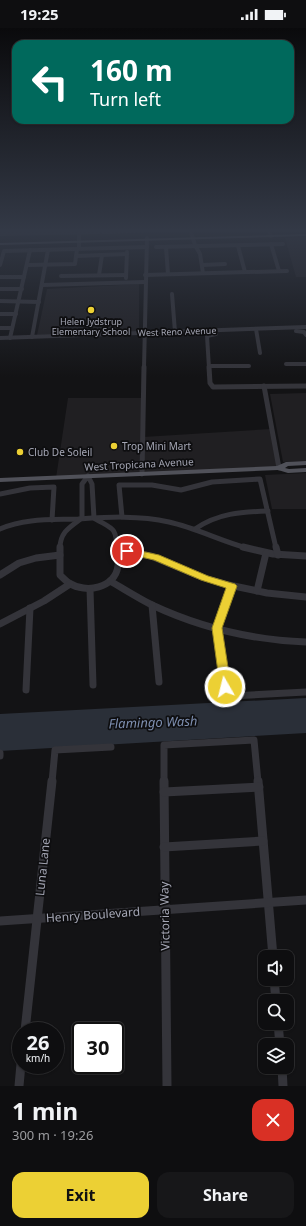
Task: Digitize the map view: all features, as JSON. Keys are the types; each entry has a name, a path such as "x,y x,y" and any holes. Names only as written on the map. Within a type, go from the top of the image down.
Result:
{"main road":[{"name":"West Tropicana Avenue","path":"279,468 286,464 306,463"},
{"name":"West Tropicana Avenue","path":"0,480 279,468 288,471 306,470"}],"street":[{"path":"10,338 24,278"},
{"path":"32,337 43,278"},
{"path":"142,474 145,278"},
{"path":"42,285 145,282"},
{"path":"0,289 22,289"},
{"path":"172,294 175,332"},
{"path":"0,301 39,302"},
{"path":"0,314 16,314"},
{"path":"0,328 12,328"},
{"name":"West Reno Avenue","path":"0,338 175,332 256,331 306,328"},
{"path":"306,334 300,331 256,331 212,334 207,336 210,383 213,387 247,388 264,386 306,386"},
{"path":"256,331 260,353"},
{"path":"286,364 306,364"},
{"path":"209,366 249,366"},
{"path":"264,386 279,468"},
{"path":"88,476 92,484 88,518 82,484 88,476"},
{"path":"122,517 120,485 152,485 181,490 225,480 260,479 278,555"},
{"path":"0,494 30,488 54,487 52,520"},
{"path":"196,529 207,520 221,514 233,512 268,511"},
{"path":"0,529 23,521 122,517 147,518 196,529 243,548 278,555 306,556"},
{"path":"88,518 112,529 116,534 118,550 118,566 115,575 110,581 100,587 90,589 70,584 60,575 60,541 65,530 88,518"},
{"path":"118,550 136,552 156,558 204,578 232,586 288,597 306,597"},
{"path":"257,591 266,553"},
{"path":"0,575 19,563 36,558 60,555"},
{"path":"110,581 152,605 217,628 240,634 306,642"},
{"path":"0,624 70,584"},
{"path":"232,586 217,628 225,687 230,696 306,692"},
{"path":"90,589 93,685"},
{"path":"152,605 159,682"},
{"path":"26,690 30,608"},
{"name":"Victoria Way","path":"167,1086 164,745 254,740 258,787"},
{"name":"Luna Lane","path":"26,1022 55,750 111,747"},
{"path":"164,792 258,787 272,950"},
{"path":"164,847 263,841"},
{"name":"Henry Boulevard","path":"0,921 165,911 306,900"},
{"path":"19,1086 20,1074"},
{"path":"282,1074 283,1086"}],"shaded area":[{"name":"Helen Jydstrup Elementary School","path":"139,284 139,331 37,335 47,289"},
{"path":"306,393 306,461 283,462 270,394"},
{"path":"68,398 143,398 143,437 271,429 278,468 56,478"},
{"path":"306,473 306,509 272,509 265,475"}],"water":[{"name":"Flamingo Wash","path":"306,698 306,733 0,751 0,714"}],"place":[{"name":"Helen Jydstrup Elementary School","path":"91,310"},
{"name":"Trop Mini Mart","path":"114,446"},
{"name":"Club De Soleil","path":"20,452"}],"route":[{"path":"127,551 156,558 204,578 232,586 217,628 225,687"}]}
